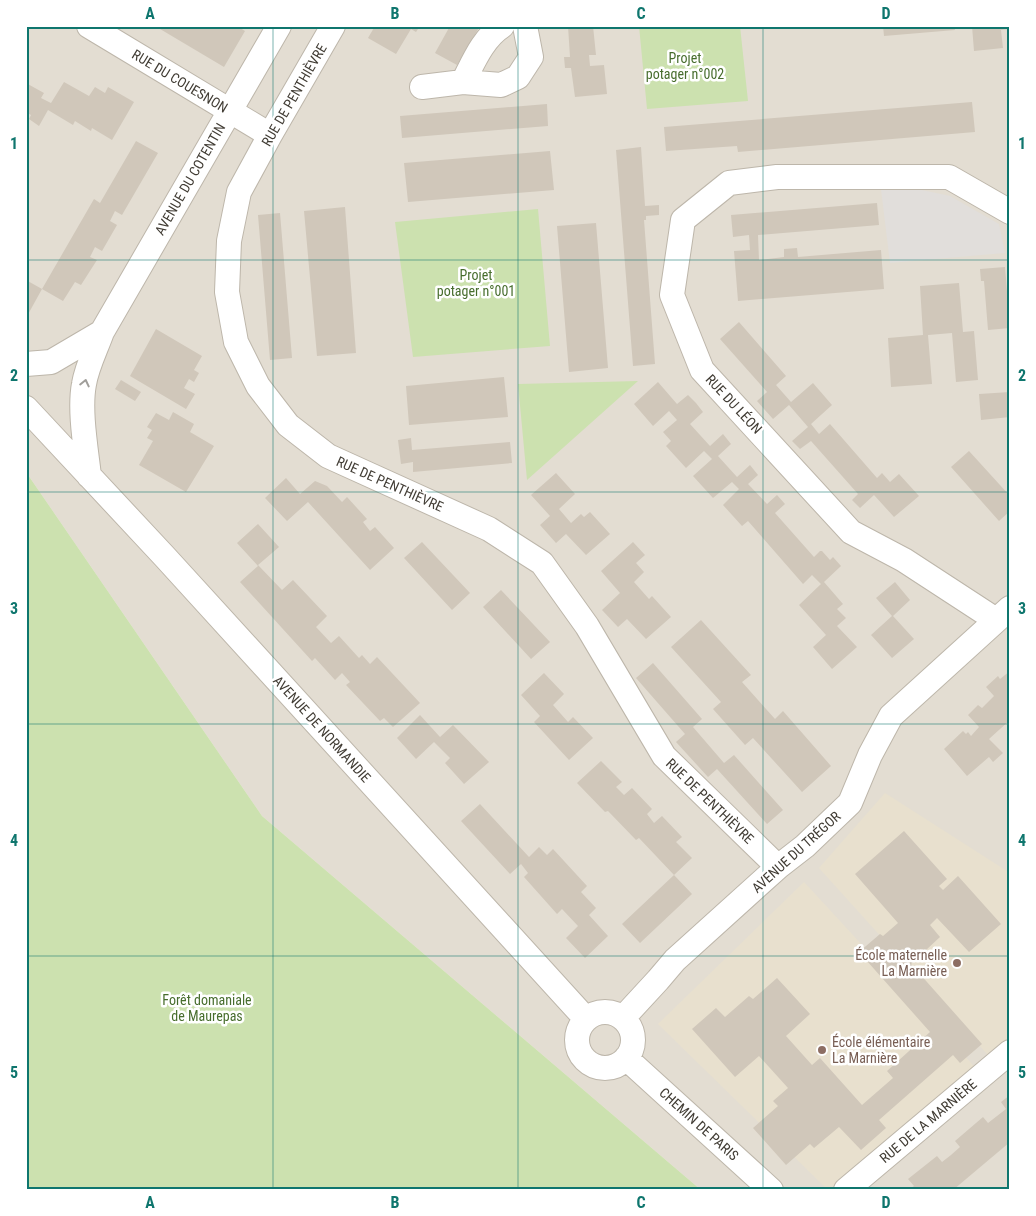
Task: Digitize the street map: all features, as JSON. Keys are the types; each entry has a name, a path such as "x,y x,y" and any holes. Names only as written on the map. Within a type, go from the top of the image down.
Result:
{"street":[{"name":"RUE DU COUESNON","path":"89,26 118,34 230,111 270,135"},
{"name":"AVENUE DU COTENTIN","path":"89,476 84,431 83,392 102,332 278,26"},
{"name":"RUE DE PENTHIÈVRE","path":"333,26 239,192 230,241 227,292 236,342 258,386 288,425 328,456 489,529 542,563 587,626 664,756 778,867"},
{"path":"463,82 474,60 493,32 502,26"},
{"path":"422,87 463,82 501,85 518,77 530,57 525,26"},
{"name":"RUE DU LÉON","path":"1003,614 852,532 702,370 672,295 683,220 729,183 777,177 949,176 1010,212"},
{"name":"AVENUE DU COTENTIN","path":"26,364 52,362 102,332"},
{"name":"AVENUE DE NORMANDIE","path":"26,408 165,557 586,1019"},
{"path":"56,440 77,438 84,431"},
{"name":"AVENUE DU TRÉGOR","path":"623,1018 674,960 778,867 805,846 850,803 870,754 891,716 1003,614"},
{"path":"600,1012 616,1014 623,1018 629,1025 633,1042 631,1051 620,1064 605,1068 597,1067 583,1057 577,1042 578,1033 586,1019 600,1012"},
{"name":"RUE DE LA MARNIÈRE","path":"846,1190 1010,1052"},
{"name":"CHEMIN DE PARIS","path":"626,1058 771,1190"}],"shaded area":[{"path":"26,26 1010,26 1010,1190 701,1190 262,816 26,472"},
{"path":"880,181 950,196 999,224 1005,253 890,263"},
{"name":"École maternelle La Marnière","path":"885,793 1010,873 1010,1052 997,1065 819,868"},
{"name":"École élémentaire La Marnière","path":"804,882 983,1076 848,1190 828,1190 658,1024"}],"green space":[{"name":"Projet potager n°002","path":"639,26 740,26 748,101 647,109"},
{"name":"Projet potager n°001","path":"538,209 550,346 413,357 395,222"},
{"path":"638,381 527,480 518,384"},
{"name":"Forêt domaniale de Maurepas","path":"26,472 262,816 701,1190 26,1190"}],"building":[{"path":"155,26 237,26 245,31 224,67"},
{"path":"375,26 420,26 416,32 411,29 396,54 368,38"},
{"path":"450,26 480,26 457,65 435,53"},
{"path":"568,26 593,26 596,55 589,55 590,66 604,65 607,94 575,97 571,68 565,68 564,57 570,57"},
{"path":"883,26 954,26 955,30 884,36"},
{"path":"972,26 1010,26 1010,29 1001,30 1003,48 974,51"},
{"path":"64,82 89,96 95,87 105,93 108,87 134,102 112,140 92,128 91,131 75,121 73,125 48,110 39,126 29,119 31,115 26,112 26,83 44,93 41,98 51,103"},
{"path":"972,102 975,132 738,152 737,146 666,151 664,127"},
{"path":"547,104 548,126 402,138 400,116"},
{"path":"136,141 158,153 122,215 115,211 110,221 117,225 102,251 95,247 90,257 97,260 81,285 75,282 63,301 42,289 94,199 100,203"},
{"path":"641,147 645,206 659,205 659,215 646,216 646,220 644,220 655,364 633,366 616,150"},
{"path":"550,151 554,190 408,202 404,163"},
{"path":"877,203 879,225 758,235 759,260 784,257 784,249 797,248 798,257 881,250 884,289 738,301 734,251 750,250 749,235 733,237 731,215"},
{"path":"345,207 356,353 317,356 304,211"},
{"path":"280,213 292,358 270,360 258,215"},
{"path":"596,223 608,368 569,372 557,226"},
{"path":"1005,267 1010,328 988,330 984,281 981,281 980,269"},
{"path":"26,280 42,289 26,318"},
{"path":"959,283 963,332 974,331 978,380 956,382 952,333 928,335 932,384 891,387 888,338 923,335 920,286"},
{"path":"739,322 786,376 776,385 791,402 813,383 832,405 811,424 819,434 830,424 877,478 882,473 890,482 899,474 919,496 894,517 874,495 860,508 852,500 858,494 811,441 800,449 792,441 808,427 789,405 773,419 757,401 767,392 720,339"},
{"path":"156,329 202,356 194,370 199,373 194,382 189,379 184,388 195,394 186,409 130,376"},
{"path":"504,377 508,417 409,425 406,386"},
{"path":"121,380 141,392 135,401 115,389"},
{"path":"658,382 677,404 688,395 696,403 703,412 690,424 710,446 723,434 731,444 718,456 737,477 750,465 758,475 748,484 767,504 777,495 785,504 775,513 814,557 822,551 830,560 833,557 841,566 824,582 843,604 837,609 846,618 837,626 857,647 832,669 813,647 826,635 799,605 821,584 812,575 803,584 748,521 742,526 723,505 739,489 732,482 713,498 693,476 712,459 704,451 686,468 666,446 671,441 663,432 677,420 669,411 653,426 634,404"},
{"path":"1010,392 1010,417 981,420 979,394"},
{"path":"173,412 194,424 190,432 214,446 186,492 139,465 153,441 147,438 152,430 147,427 156,413 169,420"},
{"path":"411,438 412,450 510,442 512,463 413,472 413,462 401,464 398,440"},
{"path":"969,451 1010,496 1010,511 999,521 951,467"},
{"path":"556,473 575,494 559,509 571,523 581,514 584,517 590,512 610,534 586,555 566,534 556,543 540,525 550,516 531,495"},
{"path":"286,478 300,494 315,481 327,486 342,502 347,497 367,519 363,522 370,531 375,527 394,548 370,570 308,502 287,521 265,498"},
{"path":"258,524 279,547 258,565 282,590 293,580 327,616 316,627 331,643 339,636 359,658 362,655 370,664 377,657 420,703 393,727 384,718 380,721 346,685 350,682 342,673 335,680 315,658 312,661 240,582 258,566 237,543"},
{"path":"422,542 470,593 452,610 404,558"},
{"path":"633,542 645,555 636,563 644,572 634,582 649,599 652,596 671,617 646,639 627,619 618,627 602,610 620,593 601,571"},
{"path":"895,582 910,600 893,616 914,639 892,658 871,635 892,616 876,598"},
{"path":"501,590 550,642 531,659 483,607"},
{"path":"701,620 751,675 742,682 775,719 783,711 831,766 802,792 753,738 745,745 713,709 721,702 671,647"},
{"path":"653,663 702,719 693,727 724,763 734,755 783,810 767,824 717,769 708,777 676,742 685,734 636,678"},
{"path":"1010,671 1010,708 1008,710 1010,712 1010,720 989,739 1003,753 993,762 989,757 967,776 944,749 963,731 966,734 968,732 971,736 979,727 968,715 978,705 982,708 994,696 986,687 998,676 1000,679"},
{"path":"544,673 564,694 553,705 568,722 573,717 593,738 569,760 534,722 540,716 521,695"},
{"path":"420,715 440,737 453,725 489,762 464,784 445,763 450,758 434,742 416,759 397,738"},
{"path":"601,761 622,782 616,787 624,795 632,788 652,809 647,814 654,823 662,816 682,837 676,842 692,858 674,875 639,838 636,840 577,783"},
{"path":"480,804 529,857 539,847 547,855 553,849 587,886 581,892 596,908 589,915 608,936 585,958 566,938 578,926 562,909 557,914 524,877 528,873 521,864 510,874 461,821"},
{"path":"904,831 947,879 939,886 943,890 958,876 1001,924 969,952 937,918 930,925 940,937 911,964 982,1044 960,1063 953,1055 879,1120 886,1128 861,1150 839,1127 814,1148 810,1144 786,1165 753,1128 778,1106 773,1101 788,1088 759,1056 735,1077 692,1029 716,1008 725,1017 749,996 753,999 777,978 810,1014 786,1036 812,1065 820,1058 862,1105 893,1078 887,1071 930,1032 859,952 880,934 883,936 898,923 855,874"},
{"path":"674,875 692,894 640,943 622,924"},
{"path":"1010,1095 1010,1142 953,1190 909,1190 914,1186 908,1179 937,1156 942,1162 951,1155 960,1147 955,1141 983,1117 988,1123 1006,1109 1001,1102"}],"place":[{"name":"École maternelle La Marnière","path":"957,963"},
{"name":"École élémentaire La Marnière","path":"822,1050"}]}
